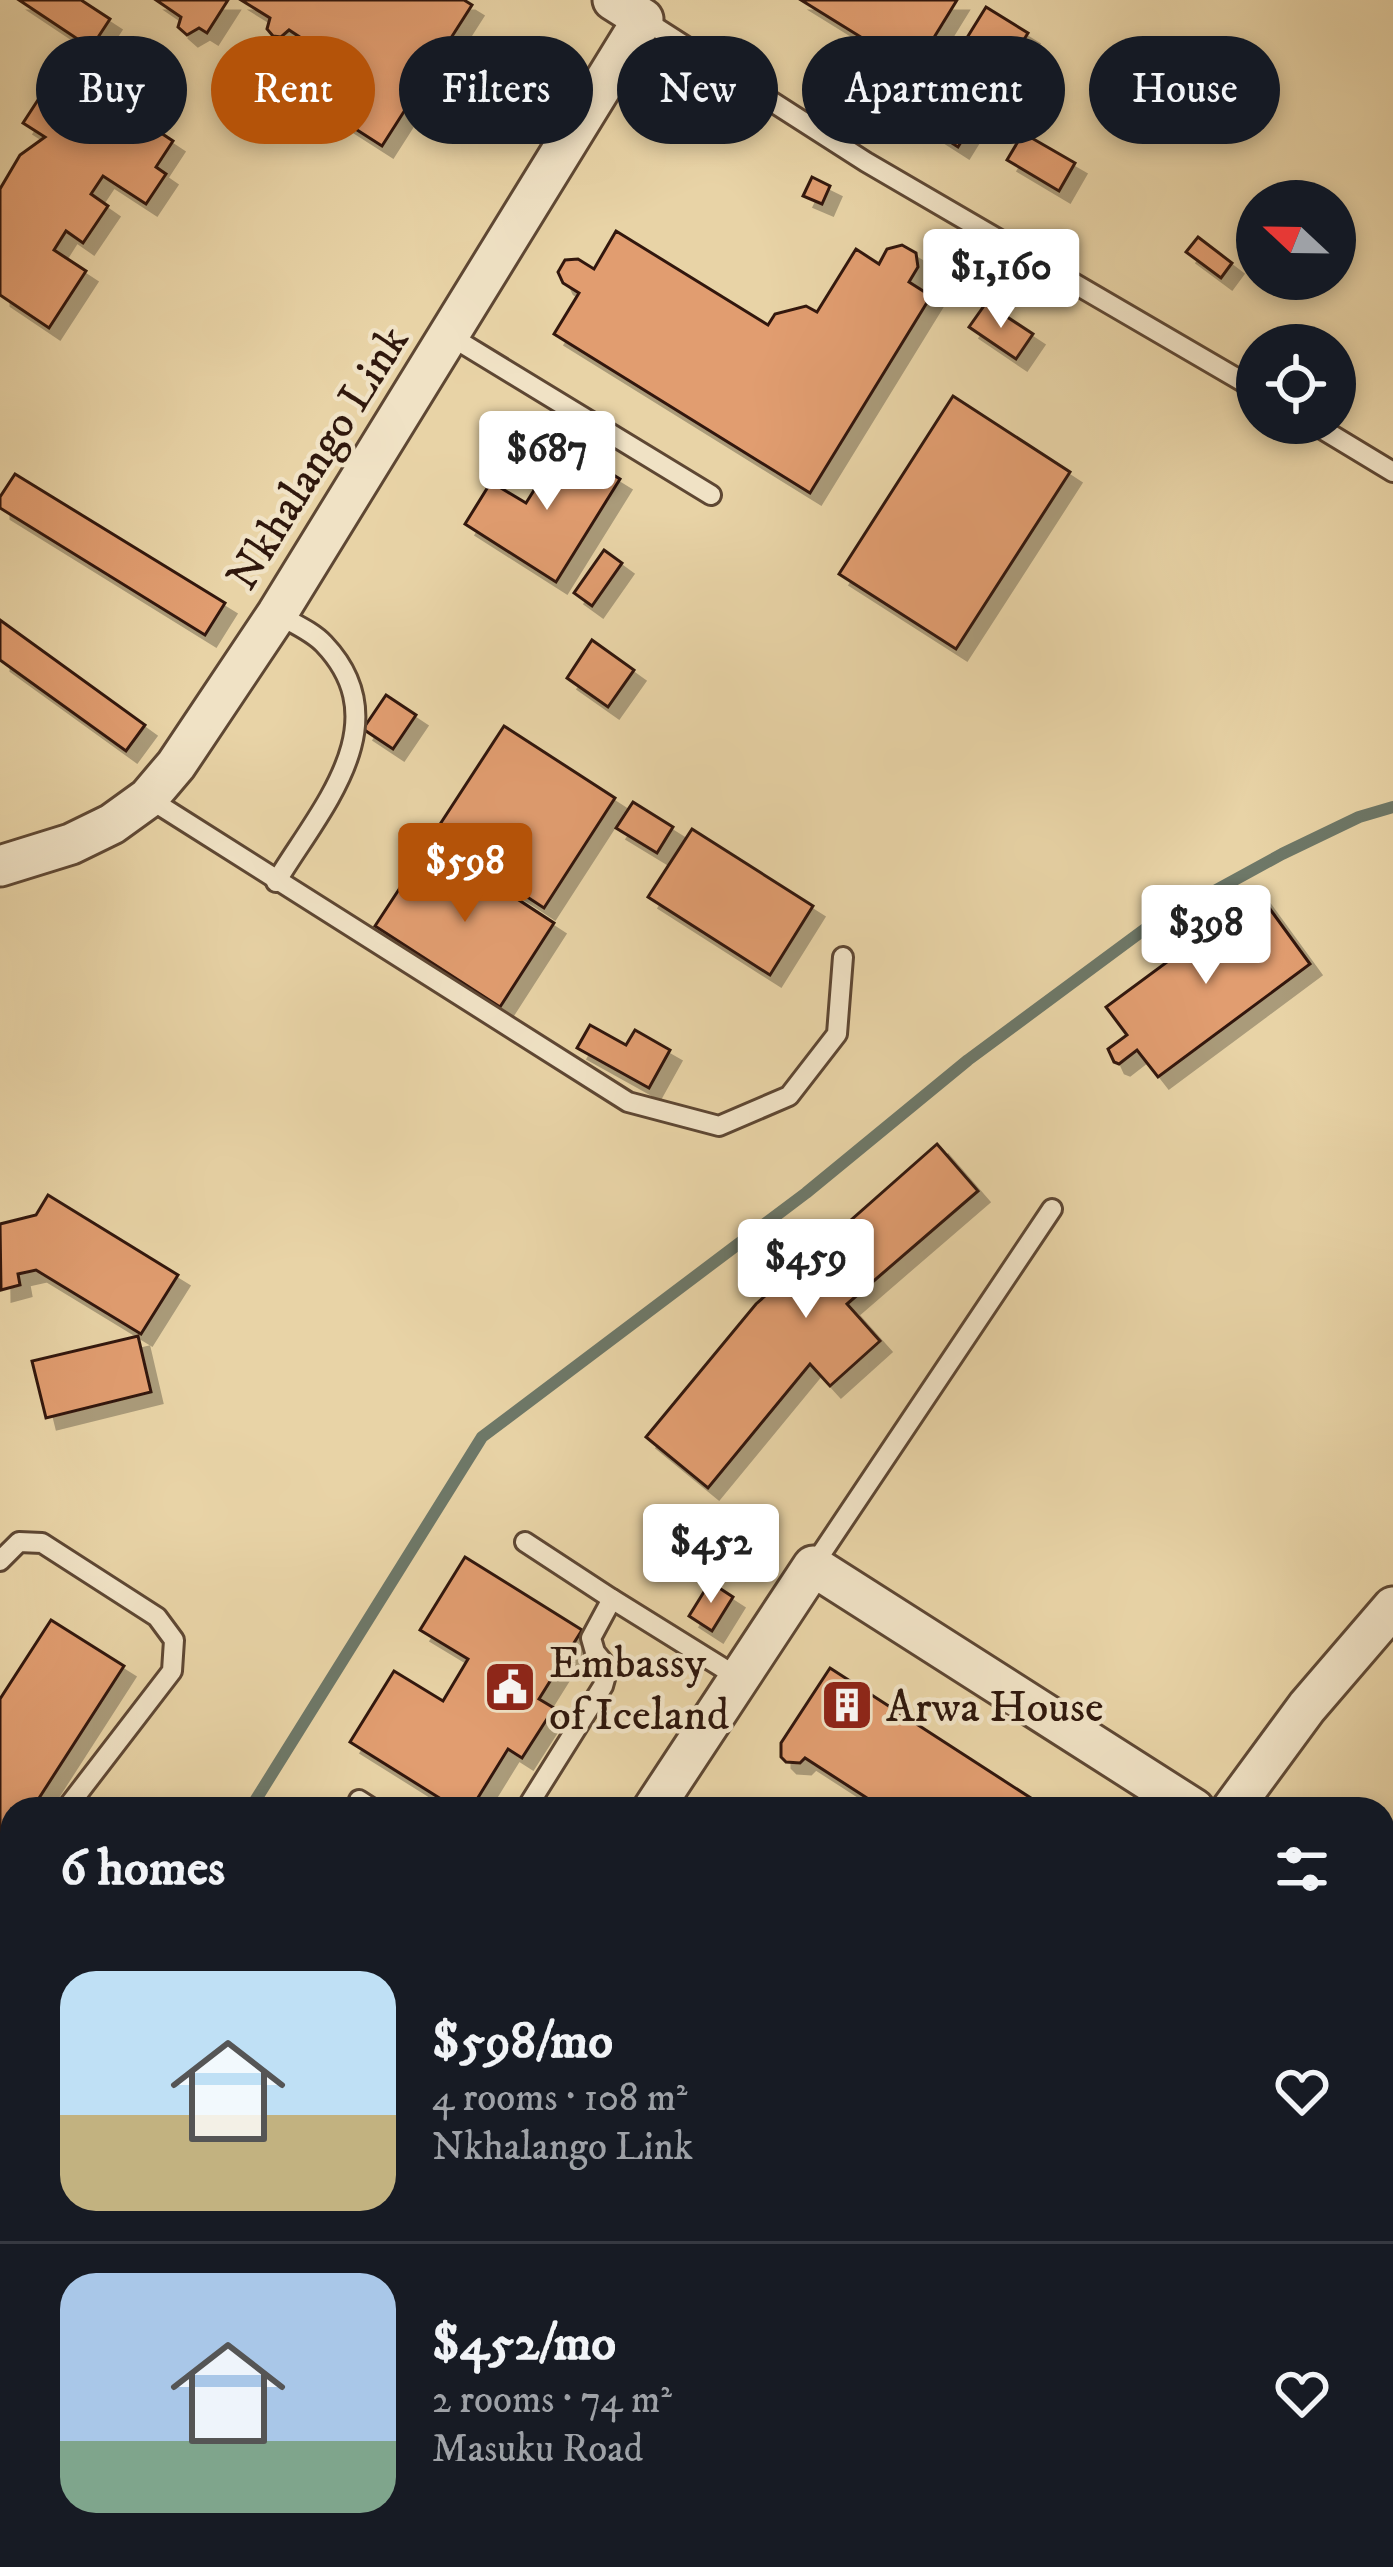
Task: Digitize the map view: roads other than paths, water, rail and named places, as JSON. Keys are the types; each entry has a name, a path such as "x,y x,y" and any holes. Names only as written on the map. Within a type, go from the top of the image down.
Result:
{"street":[{"name":"Nkhalango Link","path":"0,866 71,844 112,824 148,798 176,765 277,614 447,334 628,10"},
{"path":"661,1797 813,1566 1175,1797"},
{"path":"1241,1797 1307,1707 1393,1607"}],"lane":[{"path":"628,10 866,162 1236,378"},
{"path":"447,334 711,495"},
{"path":"1347,444 1393,472"},
{"path":"276,882 352,758 358,716 348,676 322,641 277,614"},
{"path":"148,798 628,1102 718,1126 789,1096 837,1034 843,957"},
{"path":"813,1566 1052,1209"},
{"path":"0,1561 20,1541 42,1543 157,1617 174,1640 172,1671 75,1797"},
{"path":"525,1542 739,1678"},
{"path":"534,1797 603,1686 608,1669 591,1638 612,1599"}],"waterway":[{"path":"257,1797 482,1437 806,1193 968,1060 1145,929 1282,854 1359,817 1393,807"}],"place":[{"name":"Embassy of Iceland","path":"510,1687"},
{"name":"Arwa House","path":"847,1705"}]}
